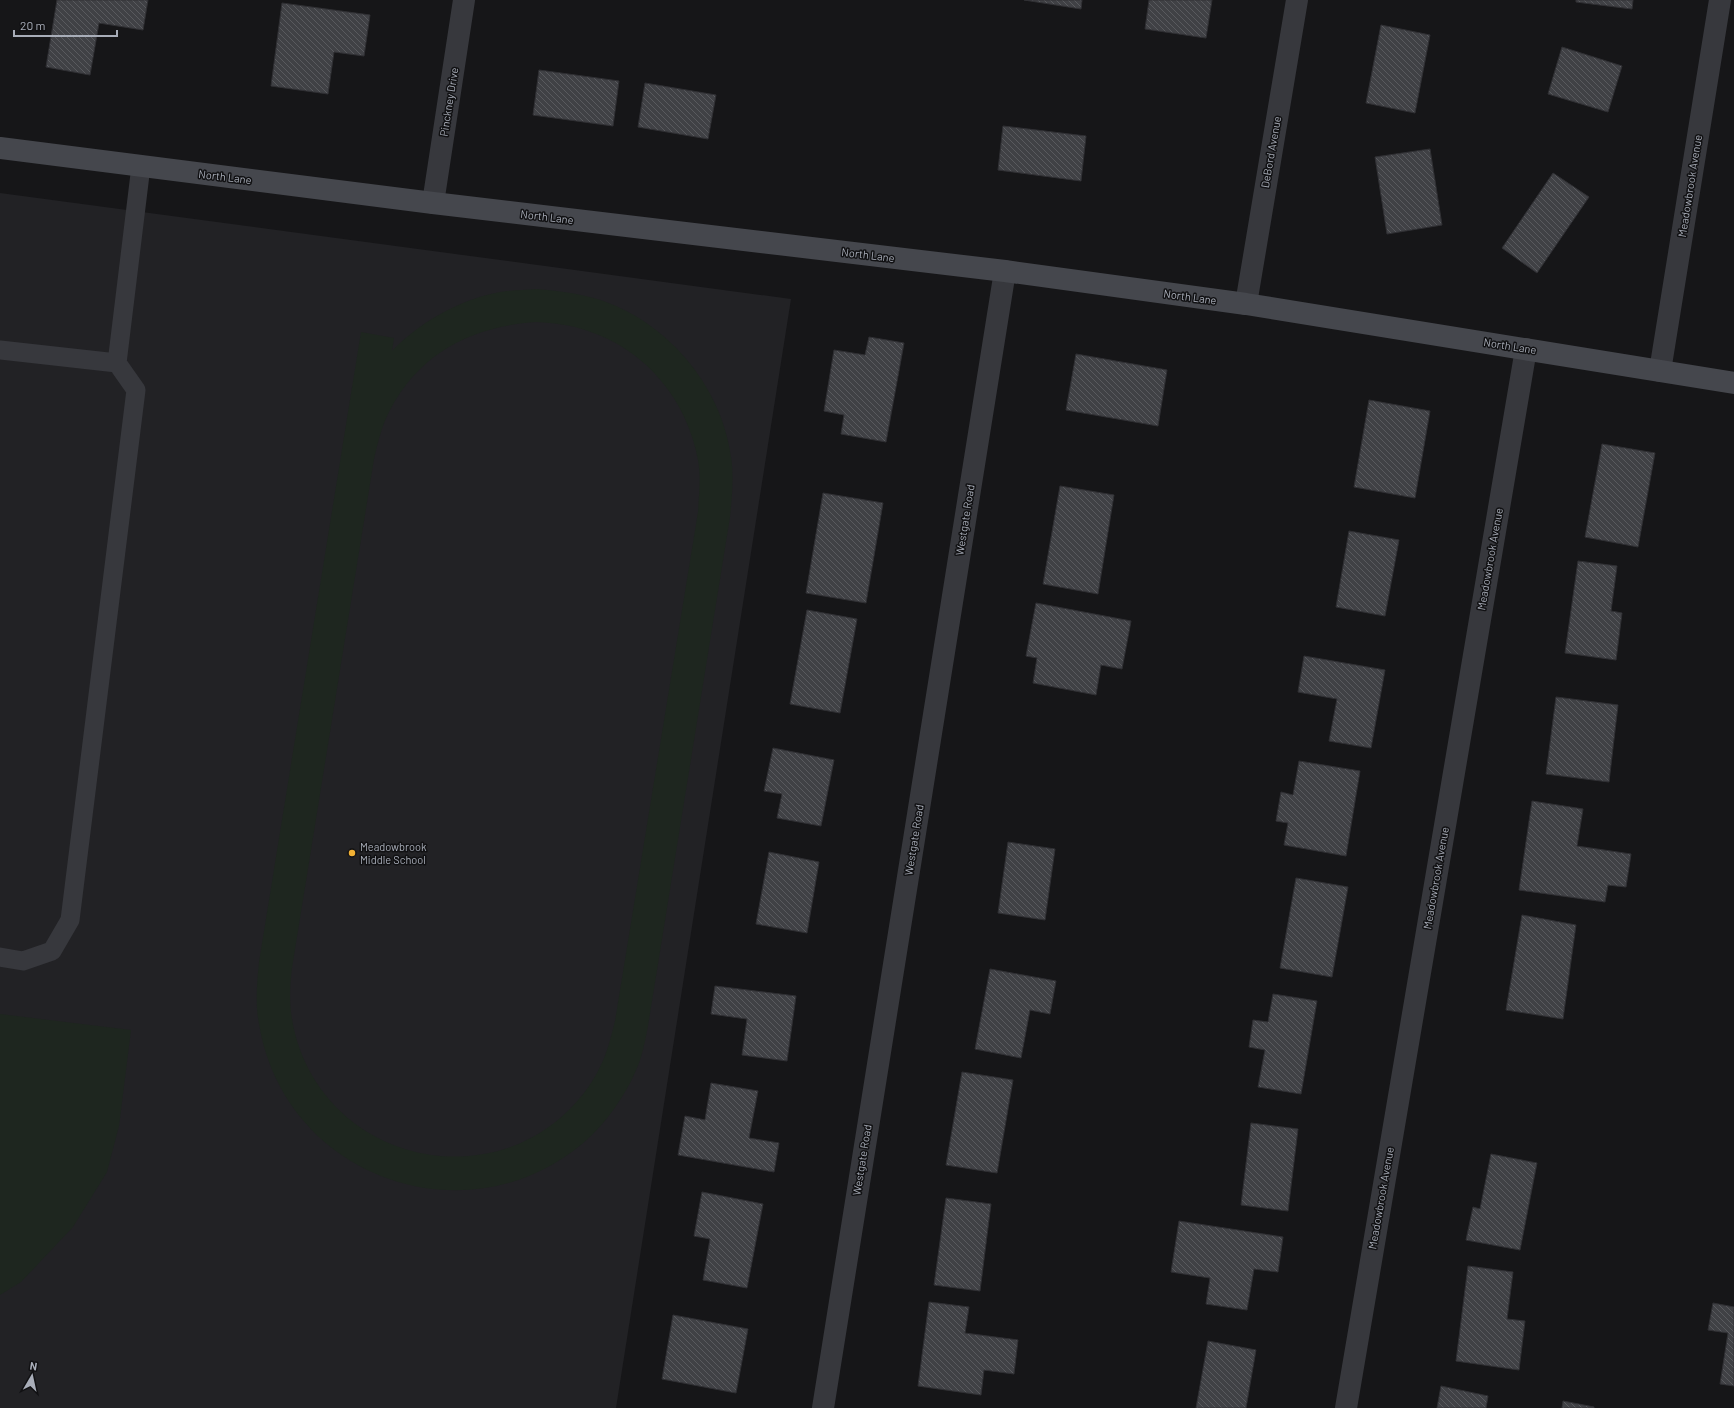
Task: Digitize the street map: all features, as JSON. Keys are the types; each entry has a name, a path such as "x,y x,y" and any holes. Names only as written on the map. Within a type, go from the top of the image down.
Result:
{"street":[{"name":"Pinckney Drive","path":"433,203 464,0"},
{"name":"DeBord Avenue","path":"1246,304 1297,0"},
{"name":"Meadowbrook Avenue","path":"1660,371 1720,0"},
{"name":"North Lane","path":"0,148 433,203 1005,271 1246,304 1734,383"},
{"name":"Westgate Road","path":"823,1408 1005,271"},
{"name":"Meadowbrook Avenue","path":"1346,1408 1526,349"}],"lane":[{"path":"0,958 23,960 52,951 70,920 136,390 117,363 141,166"},
{"path":"0,350 117,363"}],"shaded area":[{"name":"Meadowbrook Middle School","path":"0,193 791,299 616,1408 0,1408"},
{"path":"537,289 582,295 622,309 646,323 667,340 686,359 703,381 716,405 725,431 731,457 732,472 730,517 648,1026 637,1068 621,1099 600,1127 592,1135 546,1168 495,1186 443,1190 392,1180 345,1158 306,1123 276,1079 259,1024 257,986 259,962 361,332 394,338 392,351 417,329 430,320 460,304 491,294 507,291","holes":["537,322 576,327 609,340 628,351 645,364 661,380 674,398 684,417 692,438 698,460 700,486 698,512 615,1021 604,1057 599,1069 584,1093 553,1124 541,1132 516,1145 479,1155 442,1156 407,1150 374,1136 345,1115 320,1088 302,1056 292,1019 290,1006 292,968 374,459 385,422 390,410 403,389 417,372 434,357 452,345 471,336 492,329"]},
{"path":"0,1014 131,1030 119,1126 107,1172 73,1227 21,1282 0,1295"}],"building":[{"path":"57,0 148,0 143,30 99,23 90,75 46,67"},
{"path":"1024,0 1082,0 1081,9"},
{"path":"1149,0 1212,0 1206,38 1145,29"},
{"path":"1576,0 1633,0 1632,9 1576,2"},
{"path":"282,3 370,15 364,56 334,52 328,94 271,86"},
{"path":"1381,25 1430,35 1415,113 1366,103"},
{"path":"1562,47 1622,66 1608,112 1548,94"},
{"path":"539,70 619,81 613,126 533,115"},
{"path":"645,83 716,95 708,139 638,127"},
{"path":"1003,126 1086,136 1081,181 998,170"},
{"path":"1430,149 1442,225 1387,234 1375,157"},
{"path":"1553,173 1589,197 1537,273 1502,248"},
{"path":"869,337 904,343 886,442 841,434 844,415 824,411 834,350 865,355"},
{"path":"1076,354 1167,370 1158,426 1066,410"},
{"path":"1369,400 1430,411 1415,498 1354,487"},
{"path":"1602,444 1655,453 1638,547 1585,537"},
{"path":"1060,486 1114,495 1098,594 1043,584"},
{"path":"823,493 883,503 866,603 806,593"},
{"path":"1349,531 1399,540 1385,616 1336,607"},
{"path":"1578,561 1617,566 1611,611 1622,613 1616,660 1565,653"},
{"path":"1036,603 1131,621 1122,669 1101,665 1096,695 1033,683 1037,658 1026,656"},
{"path":"807,610 857,619 840,713 790,704"},
{"path":"1304,656 1385,670 1371,748 1329,741 1337,699 1298,692"},
{"path":"1556,697 1618,705 1609,782 1546,774"},
{"path":"773,748 834,760 821,826 777,818 782,794 764,791"},
{"path":"1299,761 1360,771 1346,856 1284,845 1288,823 1276,821 1281,792 1293,795"},
{"path":"1532,801 1583,809 1577,846 1631,854 1626,887 1608,885 1605,902 1519,890"},
{"path":"1008,842 1055,849 1045,920 998,913"},
{"path":"769,852 819,862 807,933 756,924"},
{"path":"1296,878 1348,887 1332,977 1280,968"},
{"path":"1522,915 1576,925 1563,1019 1506,1010"},
{"path":"990,969 1056,981 1050,1014 1030,1010 1021,1058 975,1049"},
{"path":"715,986 796,996 787,1061 742,1055 747,1019 711,1014"},
{"path":"1273,994 1317,1001 1301,1094 1258,1087 1265,1050 1249,1047 1253,1020 1268,1022"},
{"path":"962,1072 1013,1080 997,1173 946,1165"},
{"path":"711,1083 758,1091 749,1138 779,1143 774,1172 678,1155 685,1116 705,1120"},
{"path":"1251,1123 1298,1129 1288,1211 1241,1205"},
{"path":"1491,1154 1537,1163 1520,1250 1466,1240 1473,1207 1480,1209"},
{"path":"702,1192 763,1204 747,1288 703,1280 710,1239 694,1236"},
{"path":"946,1198 991,1204 980,1291 934,1285"},
{"path":"1179,1221 1283,1237 1278,1272 1254,1269 1247,1310 1206,1304 1210,1278 1171,1272"},
{"path":"1468,1266 1513,1272 1507,1319 1525,1321 1519,1370 1456,1361"},
{"path":"929,1302 969,1307 965,1333 1018,1340 1014,1374 984,1370 981,1395 918,1386"},
{"path":"1713,1303 1734,1307 1734,1386 1720,1384 1728,1333 1708,1330"},
{"path":"673,1315 748,1329 736,1393 662,1379"},
{"path":"1208,1341 1256,1350 1246,1408 1196,1408"},
{"path":"1441,1386 1488,1396 1486,1408 1437,1408"},
{"path":"1563,1401 1594,1407 1594,1408 1562,1408"}],"place":[{"name":"Meadowbrook Middle School","path":"352,853"}]}
